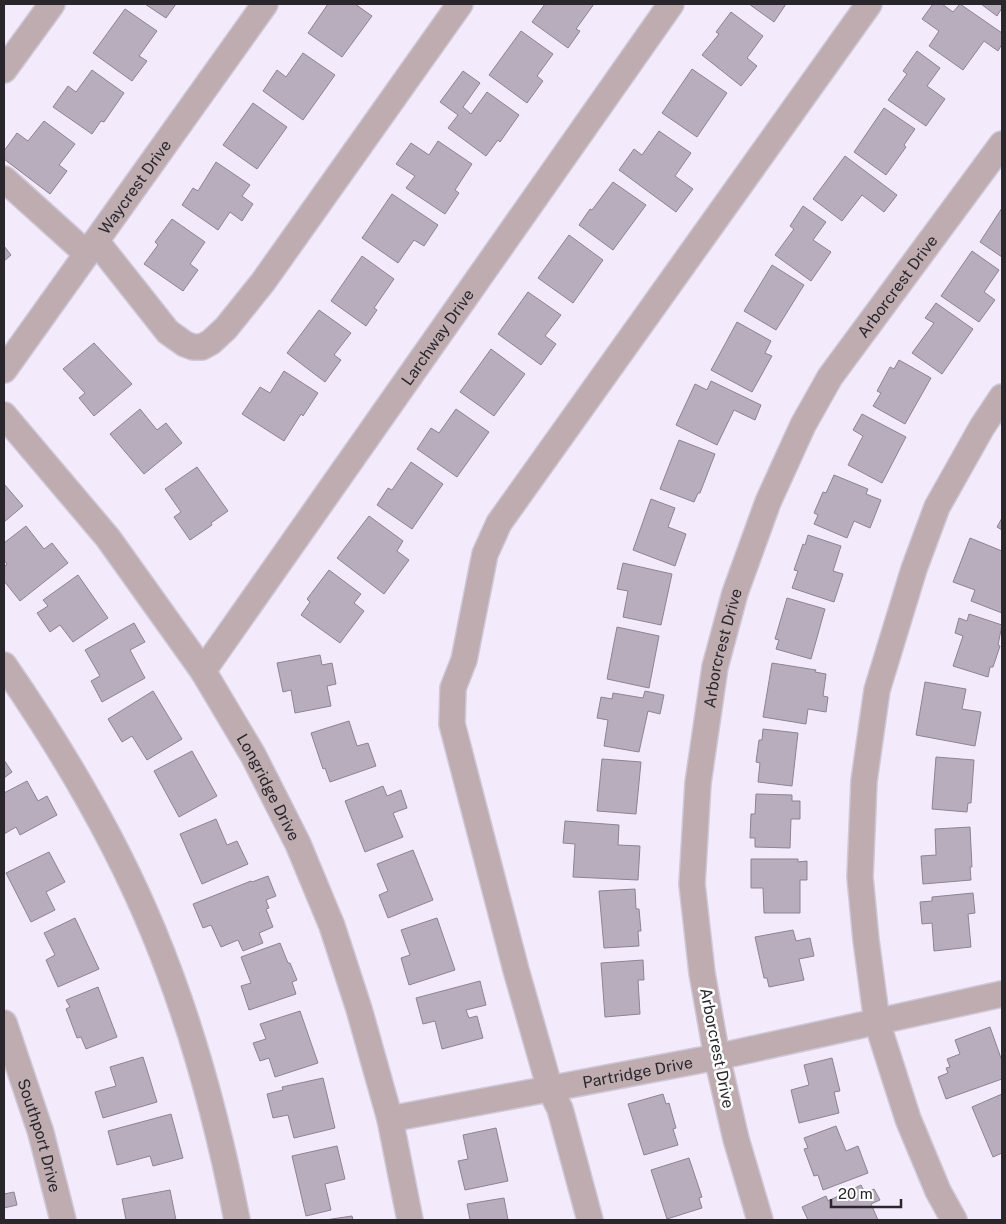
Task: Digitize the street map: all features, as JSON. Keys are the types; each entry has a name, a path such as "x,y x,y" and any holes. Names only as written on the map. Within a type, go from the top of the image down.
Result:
{"street":[{"path":"4,70 52,4"},
{"name":"Waycrest Drive","path":"4,370 265,4"},
{"path":"4,179 91,248 172,336 193,347 202,347 211,342 226,328 263,282 460,4"},
{"name":"Larchway Drive","path":"203,671 671,4"},
{"path":"590,1220 560,1109 550,1089 516,970 452,724 453,688 464,660 486,554 499,523 869,4"},
{"name":"Arborcrest Drive","path":"760,1220 736,1139 717,1057 702,973 692,884 698,783 715,667 735,594 768,502 803,424 830,377 1002,144"},
{"path":"954,1220 938,1191 908,1119 877,1022 860,877 864,782 877,690 914,569 937,507 982,427 1002,397"},
{"name":"Longridge Drive","path":"4,415 108,538 203,671 253,755 298,844 332,926 359,1008 390,1119 410,1220"},
{"path":"4,665 42,721 82,788 116,852 154,932 184,1012 205,1080 237,1220"},
{"name":"Partridge Drive","path":"390,1119 717,1057 1002,994"},
{"name":"Southport Drive","path":"4,1023 41,1133 63,1220"}],"building":[{"path":"145,4 176,4 166,18"},
{"path":"328,4 355,4 372,16 342,57 308,33"},
{"path":"545,4 594,4 576,29 580,31 568,48 532,22"},
{"path":"749,4 786,4 774,22"},
{"path":"933,4 942,4 953,12 960,4 1002,33 1002,44 998,51 984,41 963,70 929,46 939,31 922,19"},
{"path":"981,4 1002,4 1002,8 997,16"},
{"path":"125,9 157,31 139,56 147,61 132,81 93,53"},
{"path":"731,12 763,36 747,58 757,66 741,86 702,55 719,34 716,32"},
{"path":"521,31 553,54 537,76 543,81 527,103 489,75"},
{"path":"917,51 940,68 927,86 945,99 926,126 888,100 907,74 903,71"},
{"path":"303,53 335,75 303,120 263,91 277,70 286,77"},
{"path":"692,69 727,93 697,137 662,113"},
{"path":"92,70 124,93 104,122 101,121 92,134 53,107 68,86 76,92"},
{"path":"463,71 480,83 463,107 471,114 487,92 519,115 500,142 498,140 486,156 448,128 458,115 440,102"},
{"path":"253,103 287,127 257,169 223,145"},
{"path":"884,108 915,129 904,145 906,147 886,175 854,152"},
{"path":"44,121 75,144 59,165 67,171 50,194 4,159 4,151 17,133 28,141"},
{"path":"659,131 691,153 675,176 693,189 676,212 619,170 634,149 642,155"},
{"path":"438,141 472,164 455,190 459,193 445,214 406,188 415,176 396,164 411,143 429,155"},
{"path":"845,156 897,195 884,212 862,195 842,221 813,199"},
{"path":"216,162 250,185 242,196 253,204 242,221 230,212 218,230 182,205 193,188 198,191"},
{"path":"613,182 646,205 613,250 579,225"},
{"path":"392,194 438,225 424,246 414,240 398,263 362,238"},
{"path":"803,206 826,222 813,240 831,252 811,281 775,255 794,229 790,226"},
{"path":"1002,208 1002,257 980,242"},
{"path":"172,219 205,242 190,264 198,270 183,291 144,264 158,245 155,242"},
{"path":"569,235 603,260 573,303 538,278"},
{"path":"4,246 11,255 4,261"},
{"path":"972,251 999,270 984,292 995,300 979,322 941,296"},
{"path":"362,256 394,279 374,308 377,310 366,326 331,301"},
{"path":"772,265 804,285 776,330 744,311"},
{"path":"528,292 561,315 545,336 556,344 541,365 498,334"},
{"path":"936,303 973,329 942,374 912,353 934,323 925,318"},
{"path":"319,310 351,333 334,355 341,360 325,382 287,353"},
{"path":"737,322 771,341 765,353 772,356 752,392 711,370"},
{"path":"94,343 132,384 94,416 79,398 85,393 63,369"},
{"path":"491,349 525,374 494,416 460,392"},
{"path":"899,360 931,378 905,424 873,406 881,393 877,391 890,367 894,369"},
{"path":"284,371 318,393 303,416 301,414 284,441 242,414 260,387 270,393"},
{"path":"711,381 761,405 755,420 734,410 717,445 676,425 695,384 707,390"},
{"path":"140,409 157,430 166,423 182,443 144,474 110,434"},
{"path":"456,409 489,432 457,477 417,449 431,428 439,433"},
{"path":"862,414 906,437 882,483 848,465 863,436 853,430"},
{"path":"679,440 715,454 700,493 698,493 694,502 660,489"},
{"path":"411,462 443,484 412,529 377,505 388,488 392,490"},
{"path":"197,467 228,511 190,540 174,517 181,512 165,489"},
{"path":"834,475 868,489 866,494 881,500 870,528 854,521 847,538 814,524 818,515 814,513 823,492 826,493"},
{"path":"4,484 23,506 4,522"},
{"path":"651,499 675,508 668,527 686,534 675,566 633,550"},
{"path":"369,516 403,541 397,551 409,560 384,594 337,558"},
{"path":"1002,518 1002,530 997,527"},
{"path":"26,526 44,549 52,543 68,563 20,601 4,581 4,567 7,564 4,560 4,543"},
{"path":"808,535 841,546 833,571 843,574 834,602 792,588 798,571 794,570"},
{"path":"970,538 1002,551 1002,613 971,601 975,590 953,582"},
{"path":"623,563 672,574 661,625 623,617 628,591 617,589"},
{"path":"329,570 361,594 354,603 364,611 340,643 301,615 310,602 307,599"},
{"path":"78,575 108,618 73,642 60,625 50,632 37,613 48,606 43,600"},
{"path":"787,598 825,609 811,659 776,649 779,640 775,639"},
{"path":"969,614 1002,625 998,645 1000,646 993,667 990,667 988,677 953,666 963,636 955,633 959,618 967,621"},
{"path":"134,623 145,642 130,650 145,678 102,702 91,681 100,676 85,650"},
{"path":"617,627 659,636 649,688 607,679"},
{"path":"320,655 322,665 332,663 336,684 327,686 331,706 295,713 291,690 283,692 277,663"},
{"path":"772,663 816,670 815,672 826,674 823,696 828,697 826,712 808,709 806,724 763,717"},
{"path":"925,682 966,689 962,709 981,712 975,746 916,735"},
{"path":"153,691 182,739 147,760 132,736 122,742 108,719"},
{"path":"645,691 664,695 660,714 648,711 639,752 604,746 608,720 597,718 601,697 612,699 613,693 643,698"},
{"path":"349,721 357,746 368,743 376,766 330,782 325,768 323,769 311,733"},
{"path":"763,729 798,733 792,786 758,782 760,763 756,762 759,740 762,740"},
{"path":"192,751 217,796 179,817 154,771"},
{"path":"936,757 974,760 971,803 968,803 967,812 932,809"},
{"path":"602,759 641,762 636,814 597,811"},
{"path":"4,760 12,772 4,778"},
{"path":"27,781 38,801 47,796 57,815 20,835 16,827 4,834 4,793"},
{"path":"383,786 387,796 401,790 407,808 393,813 403,837 365,852 345,801"},
{"path":"756,794 792,795 792,801 800,801 800,819 791,819 790,848 755,847 755,838 750,838 751,814 755,814"},
{"path":"216,819 227,845 237,841 248,864 202,884 180,834"},
{"path":"565,821 619,825 618,845 640,846 638,880 573,877 575,844 563,843"},
{"path":"970,827 971,880 923,884 921,856 936,855 935,829"},
{"path":"413,850 433,900 388,918 379,895 388,891 377,864"},
{"path":"49,852 65,882 46,892 55,910 31,922 6,873"},
{"path":"751,859 798,859 798,862 807,861 807,880 800,880 800,913 764,913 763,888 751,888"},
{"path":"268,876 276,896 266,900 269,908 266,909 273,927 259,933 263,943 243,951 238,940 221,947 211,925 203,928 193,904"},
{"path":"635,889 636,909 639,909 641,931 638,931 639,946 604,948 599,891"},
{"path":"973,893 975,913 968,914 971,947 934,951 932,923 922,924 920,902 932,901 932,897"},
{"path":"75,918 99,969 58,987 46,960 55,955 44,933"},
{"path":"437,918 455,970 409,985 401,958 410,955 401,930"},
{"path":"793,930 796,941 810,938 814,956 799,959 804,980 769,987 767,978 764,978 755,937"},
{"path":"280,943 297,980 292,982 296,994 249,1010 241,986 251,983 241,957"},
{"path":"643,960 644,980 638,980 640,1014 605,1017 601,963"},
{"path":"480,981 486,1005 466,1010 469,1018 477,1016 483,1038 442,1049 435,1021 423,1024 416,998"},
{"path":"98,987 117,1037 86,1049 81,1037 77,1038 66,1009 70,1007 66,1000"},
{"path":"300,1011 318,1063 275,1077 269,1058 260,1061 253,1043 266,1039 260,1024"},
{"path":"990,1027 1002,1061 1002,1079 946,1099 938,1077 948,1073 946,1068 950,1067 947,1059 960,1054 955,1040"},
{"path":"143,1057 157,1102 103,1118 95,1092 116,1086 110,1067"},
{"path":"832,1058 840,1091 834,1092 839,1113 799,1123 791,1090 809,1085 804,1065"},
{"path":"323,1078 335,1128 294,1138 288,1115 273,1118 267,1094 283,1090 282,1087"},
{"path":"663,1094 666,1104 669,1103 676,1128 673,1129 678,1145 644,1155 628,1104"},
{"path":"1002,1094 1002,1153 993,1157 972,1107"},
{"path":"171,1114 183,1158 153,1166 150,1156 117,1165 108,1131"},
{"path":"836,1126 846,1151 858,1146 868,1173 823,1190 818,1175 814,1176 804,1149 808,1148 804,1138"},
{"path":"496,1128 508,1181 465,1190 458,1161 468,1159 463,1135"},
{"path":"337,1146 345,1179 325,1184 331,1210 306,1216 292,1156"},
{"path":"689,1158 702,1197 699,1198 702,1208 667,1219 651,1170"},
{"path":"861,1185 865,1193 874,1189 880,1200 871,1204 878,1220 808,1220 802,1207 826,1196 828,1201"},
{"path":"170,1190 176,1220 126,1220 122,1199"},
{"path":"14,1192 17,1205 4,1208 4,1194"},
{"path":"504,1198 508,1220 470,1220 467,1204"},
{"path":"352,1216 353,1220 325,1220"}]}
